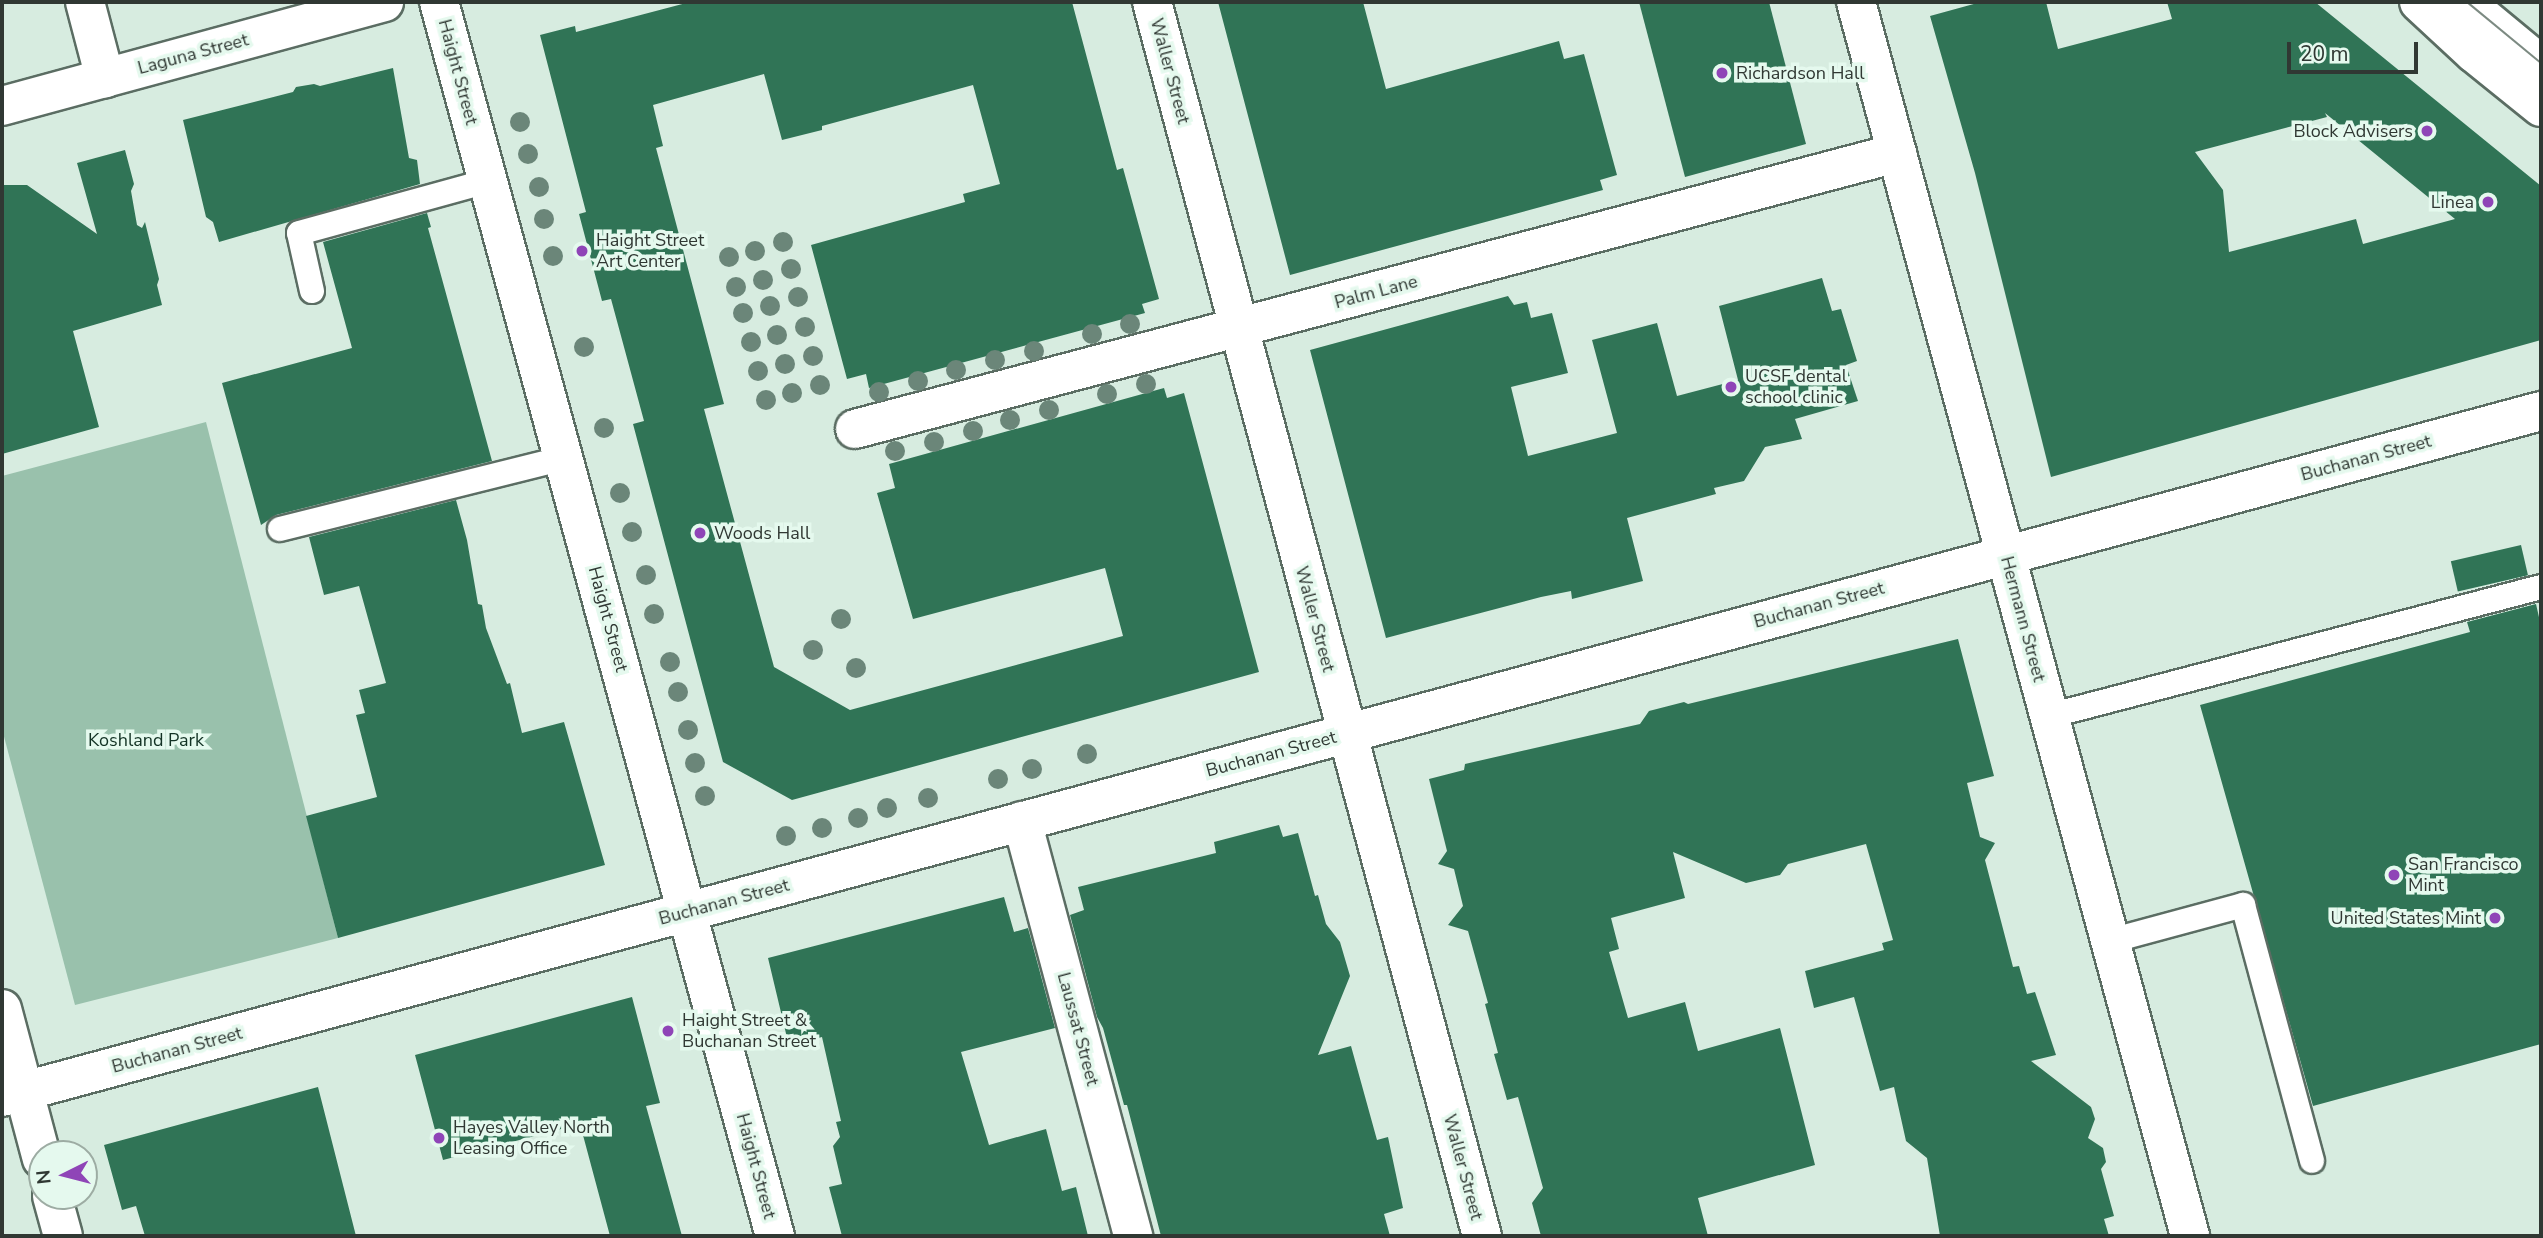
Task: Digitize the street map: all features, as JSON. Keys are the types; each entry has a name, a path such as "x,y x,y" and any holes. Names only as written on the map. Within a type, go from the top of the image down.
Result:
{"street":[{"path":"85,2 105,78"},
{"name":"Laguna Street","path":"2,106 384,2"},
{"name":"Haight Street","path":"439,2 689,911 775,1236"},
{"name":"Waller Street","path":"1152,2 1482,1236"},
{"name":"Hermann Street","path":"1856,2 2190,1236"},
{"path":"2420,2 2474,53 2541,107"},
{"path":"2465,2 2541,65"},
{"name":"Palm Lane","path":"855,429 1897,153"},
{"name":"Buchanan Street","path":"13,1094 2541,411"},
{"name":"Laussat Street","path":"1022,821 1133,1236"},
{"path":"2,1009 13,1094 34,1140"},
{"path":"56,1210 63,1236"}],"lane":[{"path":"312,291 299,233 488,181"},
{"path":"281,529 564,458"},
{"path":"2049,716 2541,587"},
{"path":"2110,941 2243,905 2312,1161"}],"green space":[{"name":"Koshland Park","path":"206,422 338,938 75,1005 2,729 2,476"}],"building":[{"path":"690,2 1072,2 1117,170 1123,168 1159,299 1142,304 1145,313 869,388 866,374 847,379 811,245 965,202 963,194 1000,184 973,85 822,126 822,130 782,140 764,74 653,105 663,146 656,148 724,404 704,409 774,667 850,710 1123,636 1105,568 913,619 877,493 895,488 889,464 1164,388 1167,398 1184,393 1259,672 792,800 723,762 633,424 644,421 611,299 602,301 579,214 586,212 540,35 575,26 576,32"},
{"path":"1218,2 1363,2 1386,89 1559,41 1564,59 1584,54 1617,175 1600,180 1603,190 1290,275"},
{"name":"Richardson Hall","path":"1639,2 1769,2 1806,144 1685,177"},
{"path":"1981,2 2046,2 2058,49 2172,19 2167,2 2315,2 2541,186 2541,340 2051,477 1975,173 1930,16","holes":["2325,113 2455,219 2363,244 2356,219 2229,252 2223,190 2195,152 2327,117"]},
{"path":"393,68 409,158 417,160 420,184 219,242 213,222 206,217 183,120 293,92 296,87 314,84 320,86"},
{"path":"125,150 134,184 131,191 137,225 142,228 145,222 159,279 157,285 162,305 73,331 99,427 2,454 2,185 27,185 97,234 77,163"},
{"path":"427,213 431,227 428,228 492,461 276,515 261,525 222,383 352,348 323,242"},
{"path":"1822,278 1832,311 1841,309 1857,361 1846,365 1858,401 1795,419 1802,439 1765,447 1744,481 1714,488 1716,494 1627,518 1643,581 1572,599 1571,591 1541,597 1386,638 1310,350 1508,296 1514,305 1527,302 1531,318 1552,313 1568,373 1511,387 1528,456 1617,433 1592,340 1657,323 1677,396 1738,380 1719,306"},
{"path":"456,500 467,540 478,604 482,605 486,628 507,684 510,683 522,733 564,722 605,865 338,938 306,816 377,797 356,715 365,713 359,690 386,683 359,586 324,595 309,537"},
{"path":"2521,545 2528,575 2458,591 2451,561"},
{"name":"San Francisco Mint","path":"2536,604 2541,626 2541,1044 2313,1106 2200,705 2470,632 2467,622"},
{"path":"1958,639 1994,776 1967,783 1980,837 1995,843 1985,860 2013,967 2019,966 2027,994 2035,992 2056,1055 2031,1061 2091,1107 2095,1119 2088,1138 2103,1148 2106,1162 2101,1169 2114,1216 2104,1219 2109,1236 1940,1236 1927,1158 1906,1141 1894,1087 1880,1091 1854,997 1814,1008 1805,971 1884,950 1882,943 1893,940 1866,844 1788,864 1780,875 1746,883 1673,852 1685,898 1611,918 1619,949 1609,952 1628,1018 1685,1002 1698,1051 1780,1028 1815,1165 1698,1198 1708,1236 1541,1236 1532,1203 1543,1188 1518,1097 1507,1100 1494,1054 1498,1053 1485,1004 1488,1003 1468,931 1448,925 1463,906 1454,869 1438,864 1447,851 1429,779 1464,770 1465,764 1640,724 1649,711"},
{"path":"1279,825 1283,837 1298,833 1315,896 1318,895 1326,924 1340,942 1350,976 1318,1055 1351,1046 1377,1140 1388,1137 1403,1208 1384,1214 1390,1236 1161,1236 1127,1105 1124,1105 1103,1028 1097,1017 1070,915 1084,910 1078,887 1216,853 1214,842"},
{"path":"1004,897 1014,932 1028,928 1055,1028 961,1052 989,1145 1046,1129 1062,1191 1076,1187 1088,1236 842,1236 829,1187 842,1184 833,1146 840,1137 836,1122 841,1121 822,1037 789,1046 768,958"},
{"path":"632,997 660,1103 646,1106 682,1236 610,1236 580,1124 443,1160 415,1055"},
{"path":"318,1087 356,1236 145,1236 136,1206 122,1210 104,1145"}],"tram line":[{"path":"2467,2 2541,63"}],"place":[{"name":"Richardson Hall","path":"1722,73"},
{"name":"Block Advisers","path":"2427,131"},
{"name":"Linea","path":"2488,202"},
{"name":"Haight Street Art Center","path":"582,251"},
{"name":"UCSF dental school clinic","path":"1731,387"},
{"name":"Woods Hall","path":"700,533"},
{"name":"San Francisco Mint","path":"2394,875"},
{"name":"United States Mint","path":"2495,918"},
{"name":"Haight Street & Buchanan Street","path":"668,1031"},
{"name":"Hayes Valley North Leasing Office","path":"439,1138"}]}
